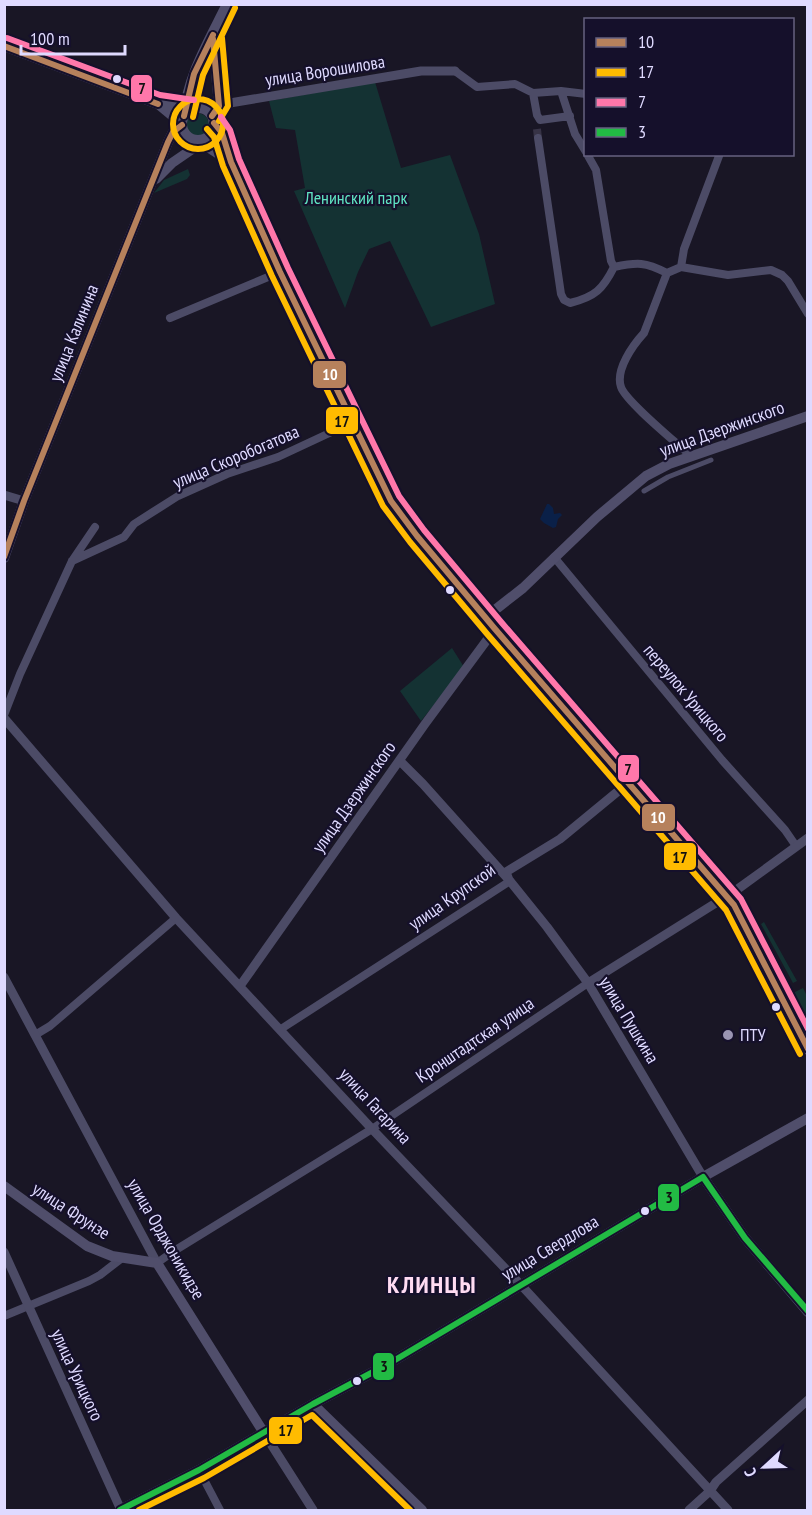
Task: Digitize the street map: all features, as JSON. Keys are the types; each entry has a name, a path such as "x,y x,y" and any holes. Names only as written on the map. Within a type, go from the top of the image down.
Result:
{"main road":[{"name":"улица Калинина","path":"4,558 24,501 171,135 188,115 194,76 227,4"},
{"name":"улица Калинина","path":"213,35 212,49 224,104"},
{"path":"4,46 188,115 207,111 224,136 231,162 280,272 391,501 412,530 495,629 734,905 807,1050"},
{"path":"158,104 188,115"},
{"path":"151,187 172,163 213,130 213,120 224,104"},
{"path":"188,115 187,136 202,141 231,162"},
{"name":"улица Дзержинского","path":"486,617 523,588 633,486 657,470 807,416"},
{"name":"улица Свердлова","path":"120,1510 199,1470 313,1404 390,1363 703,1177 807,1118"},
{"name":"улица Пушкина","path":"703,1177 745,1238 807,1311"},
{"name":"улица Фрунзе","path":"4,1186 87,1246 122,1258 158,1263"},
{"name":"улица Орджоникидзе","path":"158,1263 264,1433"},
{"path":"313,1404 422,1510"}],"street":[{"name":"улица Ворошилова","path":"188,115 224,104 421,72 455,72"},
{"path":"455,72 477,87 515,84 532,93 561,91 584,94"},
{"path":"561,91 574,134 584,150"},
{"path":"532,93 540,120 537,129"},
{"path":"540,120 570,116"},
{"path":"538,138 561,294 564,300 570,303 588,298 606,283 614,267"},
{"path":"588,156 596,170 611,261 614,267"},
{"path":"681,267 684,249 719,156"},
{"path":"614,267 642,262 667,273"},
{"path":"691,456 630,400 621,388 619,379 621,370 644,333 667,273 681,267 728,275 776,271 788,281 807,314"},
{"path":"170,318 280,272"},
{"name":"улица Скоробогатова","path":"72,561 124,537 134,524 178,496 227,474 278,457 353,422"},
{"path":"644,491 668,477 711,460"},
{"path":"4,495 24,501"},
{"path":"4,717 20,674 72,561 96,526"},
{"name":"переулок Урицкого","path":"554,557 722,760 785,830 796,846"},
{"name":"улица Дзержинского","path":"240,986 495,629"},
{"name":"улица Гагарина","path":"4,717 176,918 521,1285 728,1510"},
{"name":"улица Пушкина","path":"400,761 510,881 588,983 703,1177"},
{"name":"улица Крупской","path":"281,1029 510,881 506,872 560,839 628,783"},
{"name":"Кронштадтская улица","path":"158,1263 372,1129 588,983 727,896 807,838"},
{"path":"35,1035 50,1026 176,918"},
{"name":"улица Орджоникидзе","path":"4,976 158,1263"},
{"name":"улица Урицкого","path":"4,1252 120,1510"},
{"path":"4,1316 89,1281 122,1258"},
{"path":"689,1510 710,1491 716,1482 807,1400"},
{"name":"улица Орджоникидзе","path":"264,1433 313,1510"},
{"path":"199,1470 220,1510"}],"green space":[{"name":"Ленинский парк","path":"375,82 401,168 450,155 479,234 495,304 431,327 390,241 369,249 345,308 294,191 305,188 295,130 276,128 269,101"},
{"path":"197,113 206,116 209,125 206,134 197,137 188,134 185,125 188,116"},
{"path":"188,169 190,175 187,179 154,193 164,180"},
{"path":"452,648 464,667 421,721 400,691"},
{"path":"764,922 797,981 793,983 761,924"},
{"path":"803,988 807,996 807,1023 791,994"}],"water":[{"path":"547,504 553,508 554,514 562,515 556,527 553,528 540,519"}],"tunnel":[{"path":"537,129 538,138"}],"transit line":[{"name":"17","path":"193,117 203,75 235,8"},
{"name":"10","path":"184,116 194,74 213,35"},
{"name":"7","path":"7,38 160,95 194,100"},
{"name":"17","path":"219,121 228,106 222,38"},
{"name":"10","path":"212,116 219,106 213,39"},
{"name":"10","path":"4,46 158,104"},
{"name":"17","path":"198,99 216,106 223,124 216,142 198,149 180,142 173,124 180,106 198,99"},
{"name":"7","path":"221,117 230,130 239,159 288,268 399,496 424,530 502,623 741,899 808,1029"},
{"name":"10","path":"214,123 222,133 231,162 280,272 391,501 417,536 495,629 734,905 808,1049"},
{"name":"10","path":"4,557 24,501 168,142 173,132 182,125"},
{"name":"17","path":"207,129 214,137 223,166 272,276 383,506 488,635 726,910 800,1054"},
{"name":"3","path":"120,1510 199,1470 313,1404 390,1363 703,1177 745,1238 808,1311"},
{"name":"17","path":"139,1510 204,1478 312,1415 410,1510"}],"place":[{"name":"ПТУ","path":"728,1035"}],"district":[{"name":"КЛИНЦЫ","path":"432,1285"}]}
